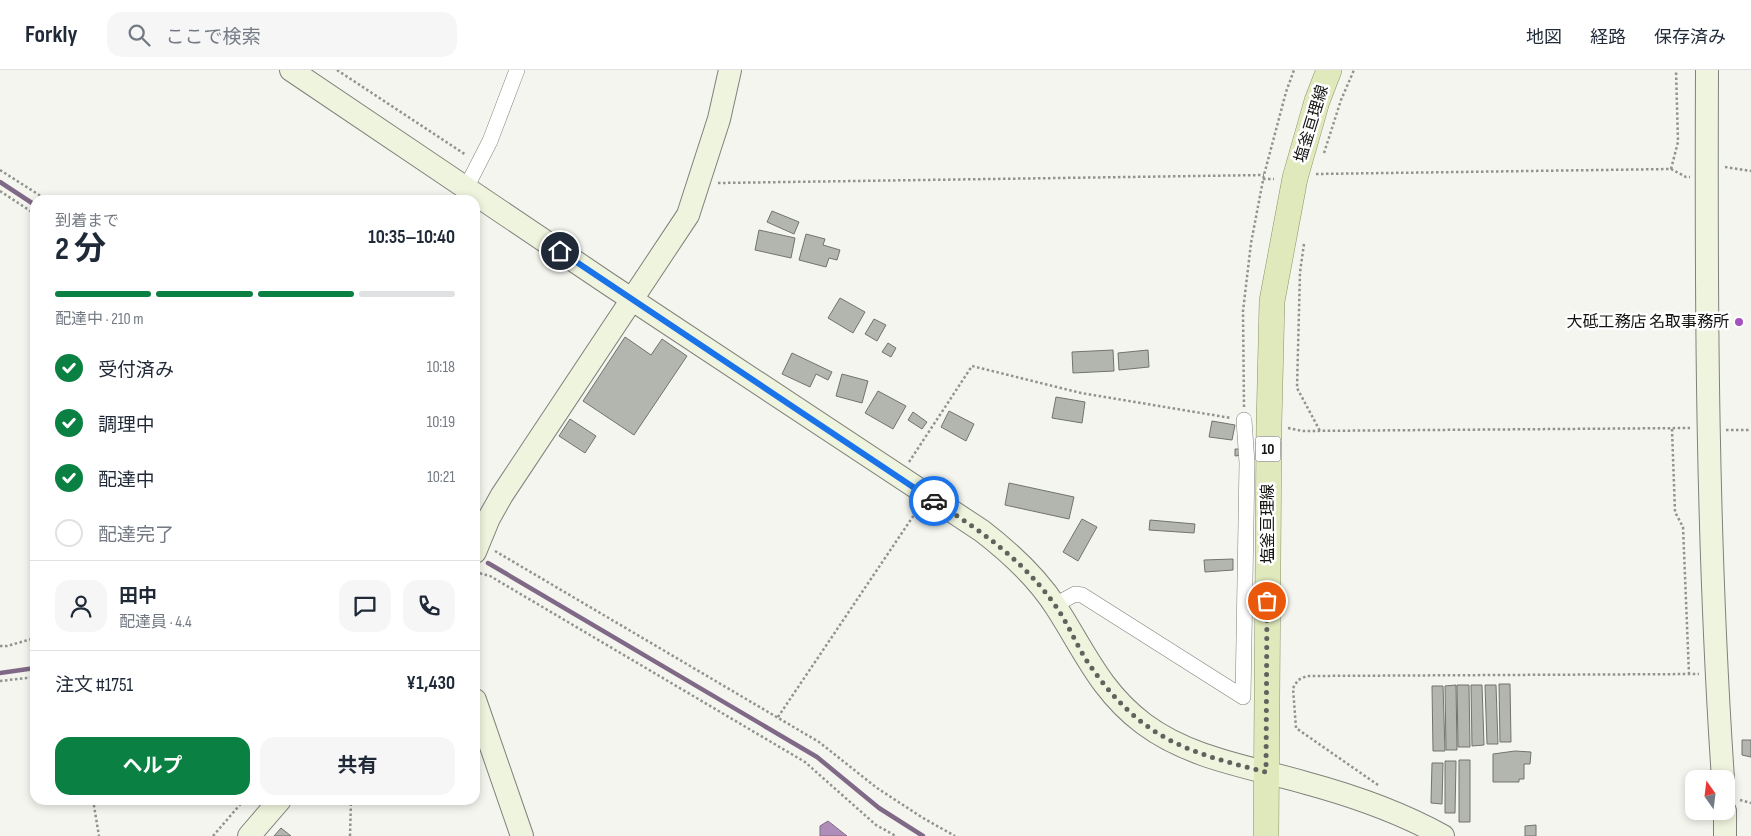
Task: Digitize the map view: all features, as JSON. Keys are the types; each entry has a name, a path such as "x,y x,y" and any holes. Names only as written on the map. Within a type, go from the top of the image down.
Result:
{"main road":[{"name":"塩釜亘理線","path":"1266,836 1269,424 1272,302 1295,178 1317,101 1329,70"}],"street":[{"path":"291,70 476,195"},
{"path":"466,188 490,141 517,70"},
{"path":"480,541 502,495 688,215 719,119 730,70"},
{"path":"1706,70 1709,430 1716,673 1722,770"},
{"path":"480,197 994,541 1028,574 1055,605 1089,664 1114,697 1143,723 1174,744 1206,756 1308,783 1380,805 1421,823 1444,836"},
{"path":"1055,605 1075,594 1082,595 1243,697 1248,463 1244,420"},
{"path":"480,714 522,836"},
{"path":"249,836 276,805"},
{"path":"1725,820 1725,836"}],"path":[{"path":"337,70 478,163"},
{"path":"1244,420 1243,311 1250,244 1264,175 1286,92 1294,70"},
{"path":"1323,156 1341,100 1354,70"},
{"path":"1671,169 1678,142 1676,70"},
{"path":"1316,178 1316,174 1671,169 1686,177 1706,171 1751,171"},
{"path":"0,170 39,195"},
{"path":"699,183 1264,175"},
{"path":"0,191 30,211"},
{"path":"1305,239 1300,272 1297,388 1320,431"},
{"path":"1672,429 1675,512 1683,527 1689,674"},
{"path":"1709,430 1751,430"},
{"path":"778,717 927,496"},
{"path":"480,549 820,742 877,788 955,836"},
{"path":"480,573 490,576 805,762 876,825 896,836"},
{"path":"0,646 30,639"},
{"path":"1380,805 1380,787 1296,728 1292,688 1298,680 1307,676 1716,673"},
{"path":"0,681 30,678"},
{"path":"94,805 99,836"},
{"path":"213,836 240,805"},
{"path":"350,836 351,805"}],"shaded area":[{"path":"828,821 847,836 820,836 820,826"}],"building":[{"path":"772,211 799,222 794,234 767,222"},
{"path":"759,230 795,238 791,258 755,250"},
{"path":"806,234 825,239 823,245 840,250 837,260 829,258 826,267 799,260"},
{"path":"840,298 865,312 853,333 828,318"},
{"path":"874,319 886,325 877,341 865,334"},
{"path":"625,337 651,355 662,339 687,356 634,435 583,401"},
{"path":"888,343 896,348 891,357 882,352"},
{"path":"1113,350 1114,371 1073,373 1072,352"},
{"path":"1148,350 1149,367 1119,370 1118,353"},
{"path":"792,353 832,372 828,380 816,374 810,387 782,374"},
{"path":"842,374 868,381 862,403 836,396"},
{"path":"878,391 906,406 893,429 865,413"},
{"path":"1056,397 1085,402 1082,423 1052,418"},
{"path":"949,411 974,424 966,441 941,427"},
{"path":"913,412 927,422 922,429 908,420"},
{"path":"570,419 596,436 585,453 559,436"},
{"path":"1212,421 1235,425 1232,440 1209,437"},
{"path":"1235,449 1242,449 1243,455 1235,456"},
{"path":"1009,483 1074,497 1069,519 1005,505"},
{"path":"1082,519 1097,527 1078,561 1063,552"},
{"path":"1150,520 1195,524 1194,533 1149,530"},
{"path":"1233,559 1233,570 1205,572 1204,560"},
{"path":"1499,684 1510,684 1511,742 1500,742"},
{"path":"1456,685 1457,750 1446,750 1445,686"},
{"path":"1457,685 1469,685 1470,747 1458,747"},
{"path":"1471,685 1482,685 1484,745 1472,746"},
{"path":"1485,685 1496,685 1498,744 1487,744"},
{"path":"1432,686 1443,686 1445,751 1433,751"},
{"path":"1742,740 1751,740 1751,757 1742,755"},
{"path":"1515,751 1531,752 1530,764 1524,764 1524,779 1519,779 1519,782 1493,782 1493,754"},
{"path":"1459,760 1470,760 1470,822 1459,822"},
{"path":"1445,761 1456,761 1455,813 1445,813"},
{"path":"1432,763 1443,763 1442,804 1431,803"},
{"path":"1536,825 1536,836 1525,836 1525,826"},
{"path":"281,828 291,836 274,836"}],"waterway":[{"path":"0,182 30,202"},
{"path":"488,563 817,757 879,808 923,836"},
{"path":"0,673 30,669"}],"way so far":[{"path":"934,501 982,531 1028,574 1055,605 1089,664 1114,697 1143,723 1174,744 1206,756 1266,772 1267,601"}],"place":[{"name":"大砥工務店 名取事務所","path":"1739,322"}],"route":[{"path":"560,251 934,501"}]}
